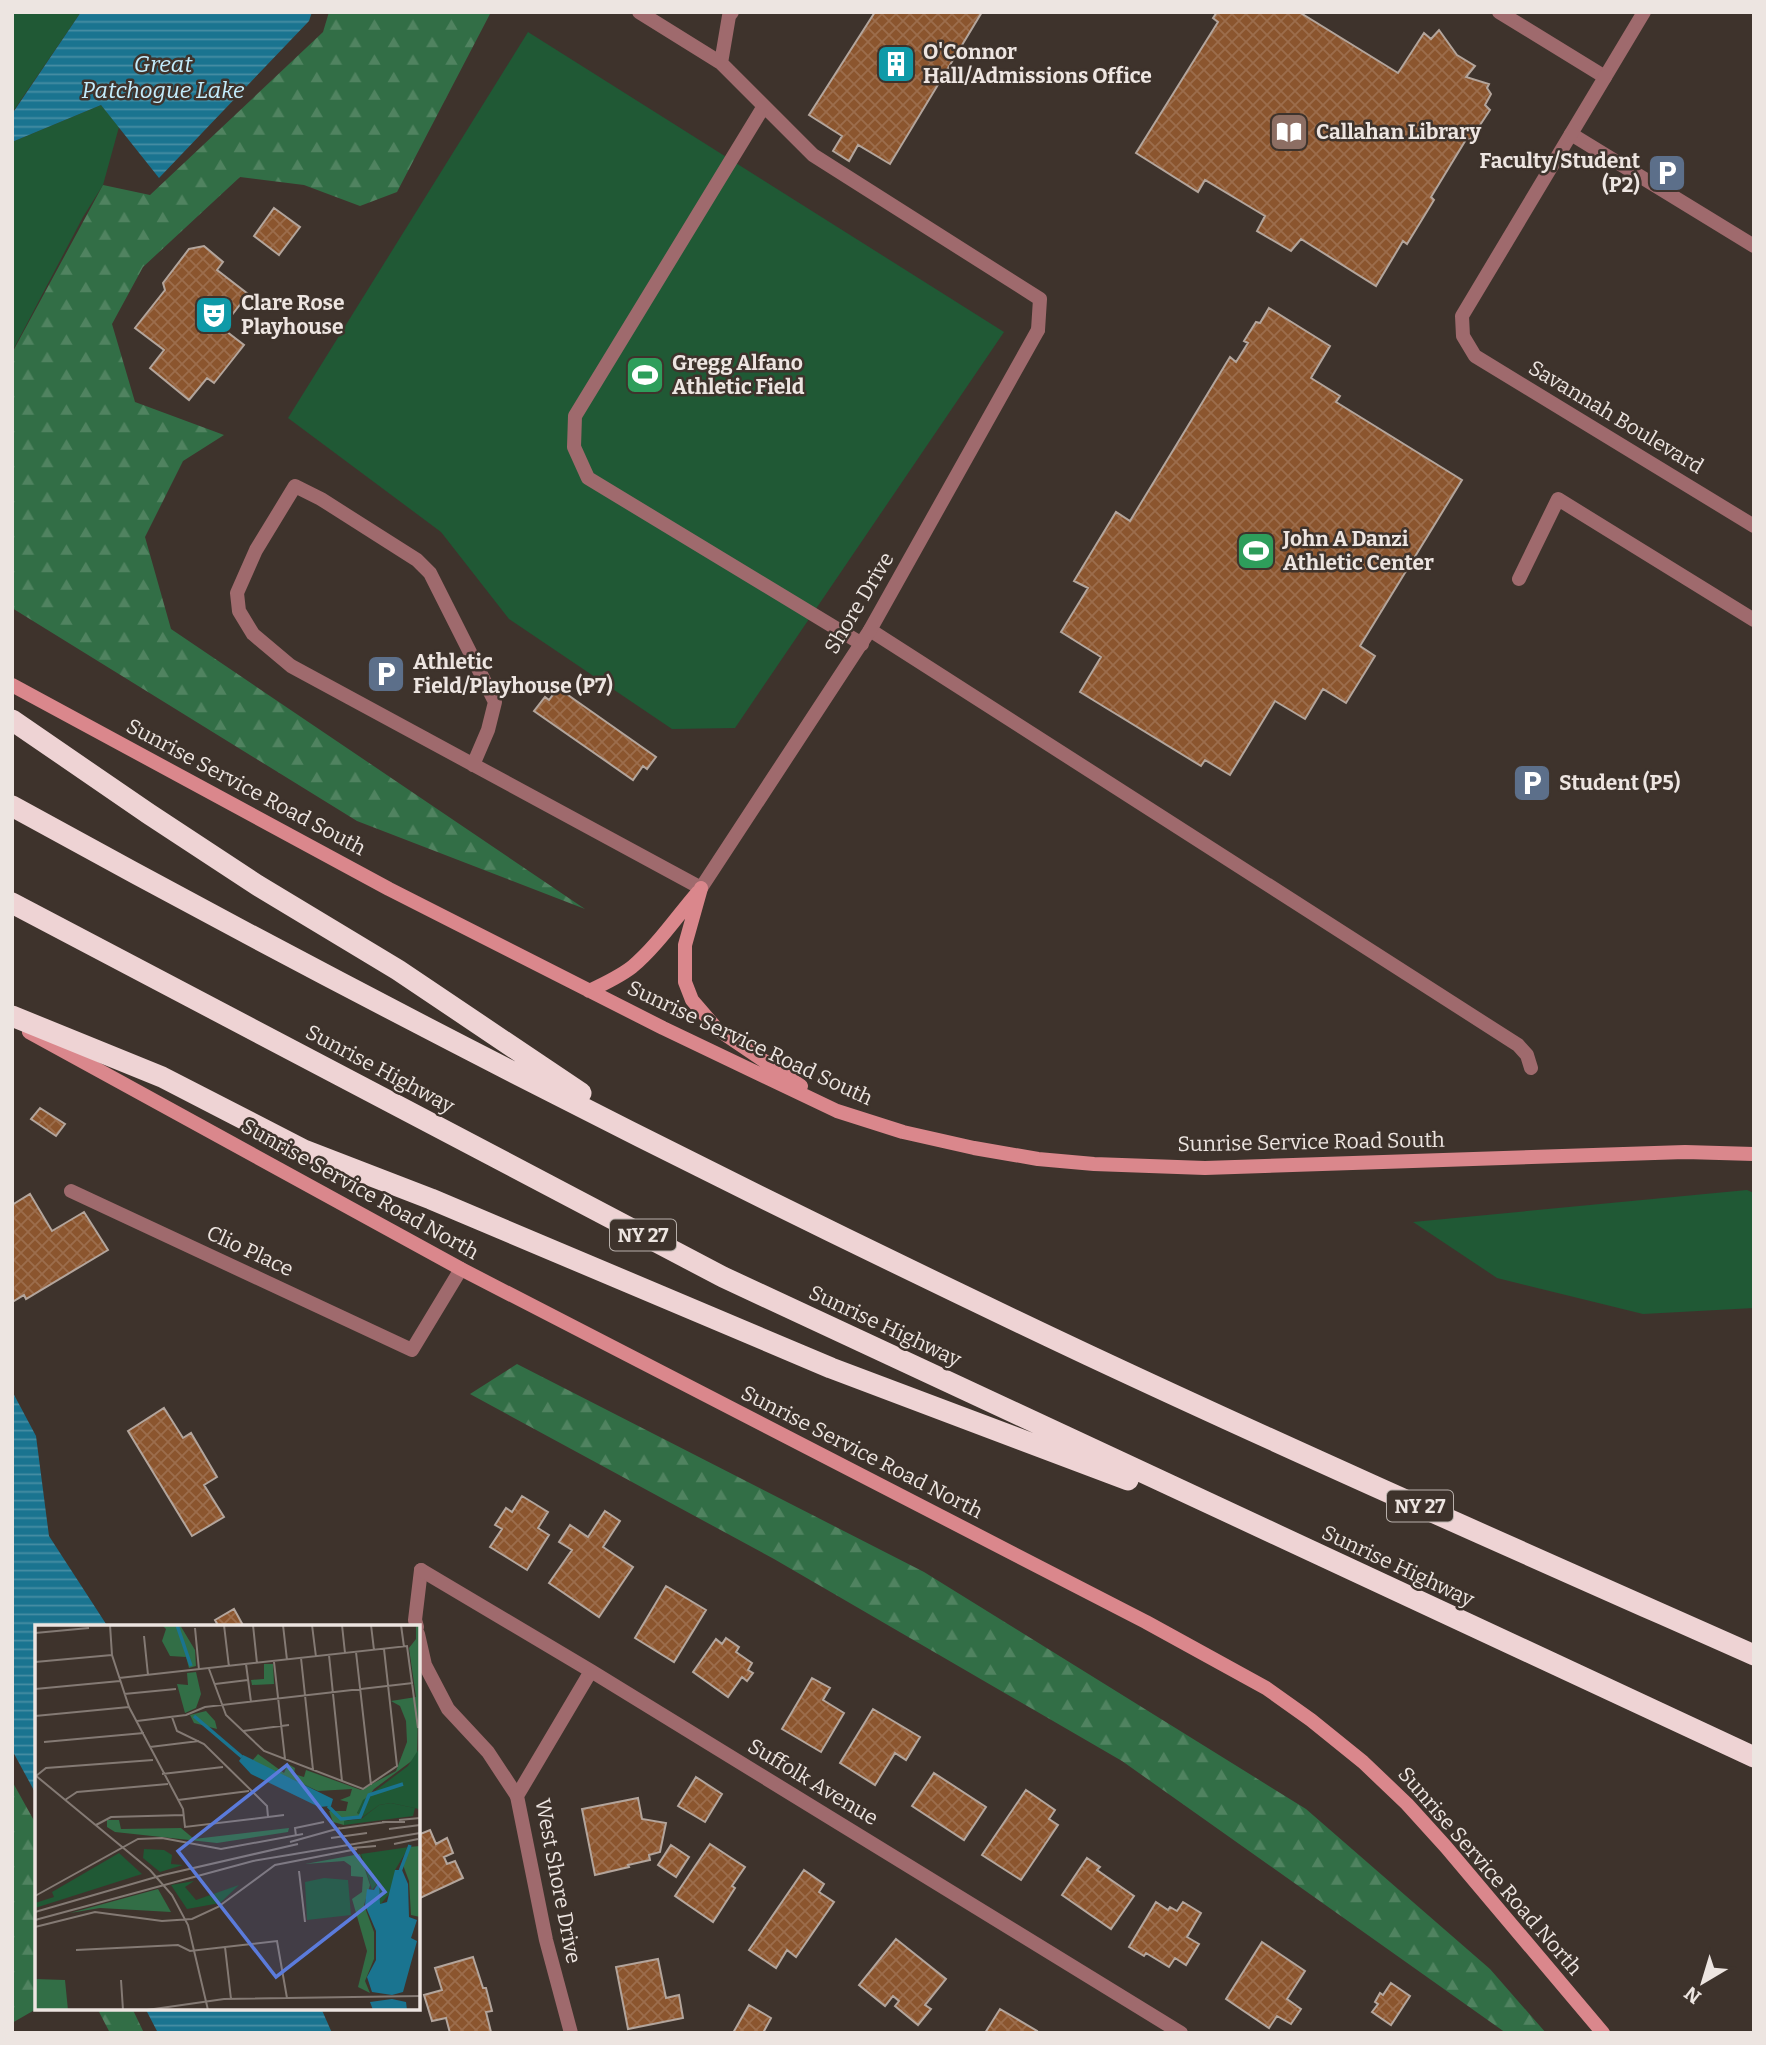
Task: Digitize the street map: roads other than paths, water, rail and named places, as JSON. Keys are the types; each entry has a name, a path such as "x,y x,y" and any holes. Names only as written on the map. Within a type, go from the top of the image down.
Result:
{"highway":[{"path":"12,720 257,885 398,970 660,1147"},
{"name":"NY 27","path":"12,806 447,1038 660,1147 1088,1355 1318,1461 1754,1655"},
{"name":"Sunrise Highway","path":"12,903 723,1277 1754,1757"},
{"path":"12,1016 162,1077 304,1150 431,1199 831,1368 1287,1541"}],"main road":[{"name":"Sunrise Service Road South","path":"12,685 389,888 589,991 837,1111 903,1132 1038,1159 1205,1168 1685,1152 1754,1154"},
{"path":"589,991 631,968 701,888"},
{"path":"701,888 685,945 685,982 692,1000 717,1029 837,1111"},
{"name":"Sunrise Service Road North","path":"12,1023 461,1269 1146,1622 1266,1688 1363,1762 1407,1804 1603,2033"}],"street":[{"path":"639,12 721,63 764,106 575,416 574,447 588,478 862,643"},
{"path":"721,63 732,12"},
{"path":"1499,12 1605,77"},
{"path":"1644,12 1571,134 1754,246"},
{"name":"Shore Drive","path":"701,888 870,630 1038,330 1040,299 813,155 764,106"},
{"name":"Savannah Boulevard","path":"1571,134 1462,316 1463,336 1475,356 1754,526"},
{"path":"473,765 488,730 495,702 430,573 417,560 321,499 295,486 256,550 237,593 239,611 253,634 291,666 473,765 701,888"},
{"path":"1519,579 1558,499 1754,620"},
{"path":"870,630 1518,1045 1527,1055 1531,1068"},
{"name":"Clio Place","path":"71,1191 412,1350 461,1269"},
{"name":"Suffolk Avenue","path":"416,1625 421,1570 591,1671 1181,2033"},
{"path":"420,1643 425,1665 448,1709 488,1752 517,1796"},
{"name":"West Shore Drive","path":"570,2033 546,1940 517,1796 591,1671"}],"water":[{"name":"Great Patchogue Lake","path":"81,12 312,12 309,21 159,178 101,105 12,142 12,114"},
{"path":"12,1391 36,1436 49,1536 107,1625 35,1625 35,1792 12,1750"},
{"path":"146,2010 322,2010 332,2033 158,2033"}],"place":[{"name":"O'Connor Hall/Admissions Office","path":"896,64"},
{"name":"Callahan Library","path":"1289,132"},
{"name":"Faculty/Student (P2)","path":"1667,173"},
{"name":"Clare Rose Playhouse","path":"214,315"},
{"name":"Gregg Alfano Athletic Field","path":"645,375"},
{"name":"John A Danzi Athletic Center","path":"1256,551"},
{"name":"Athletic Field/Playhouse (P7)","path":"386,674"},
{"name":"Student (P5)","path":"1532,783"}]}
